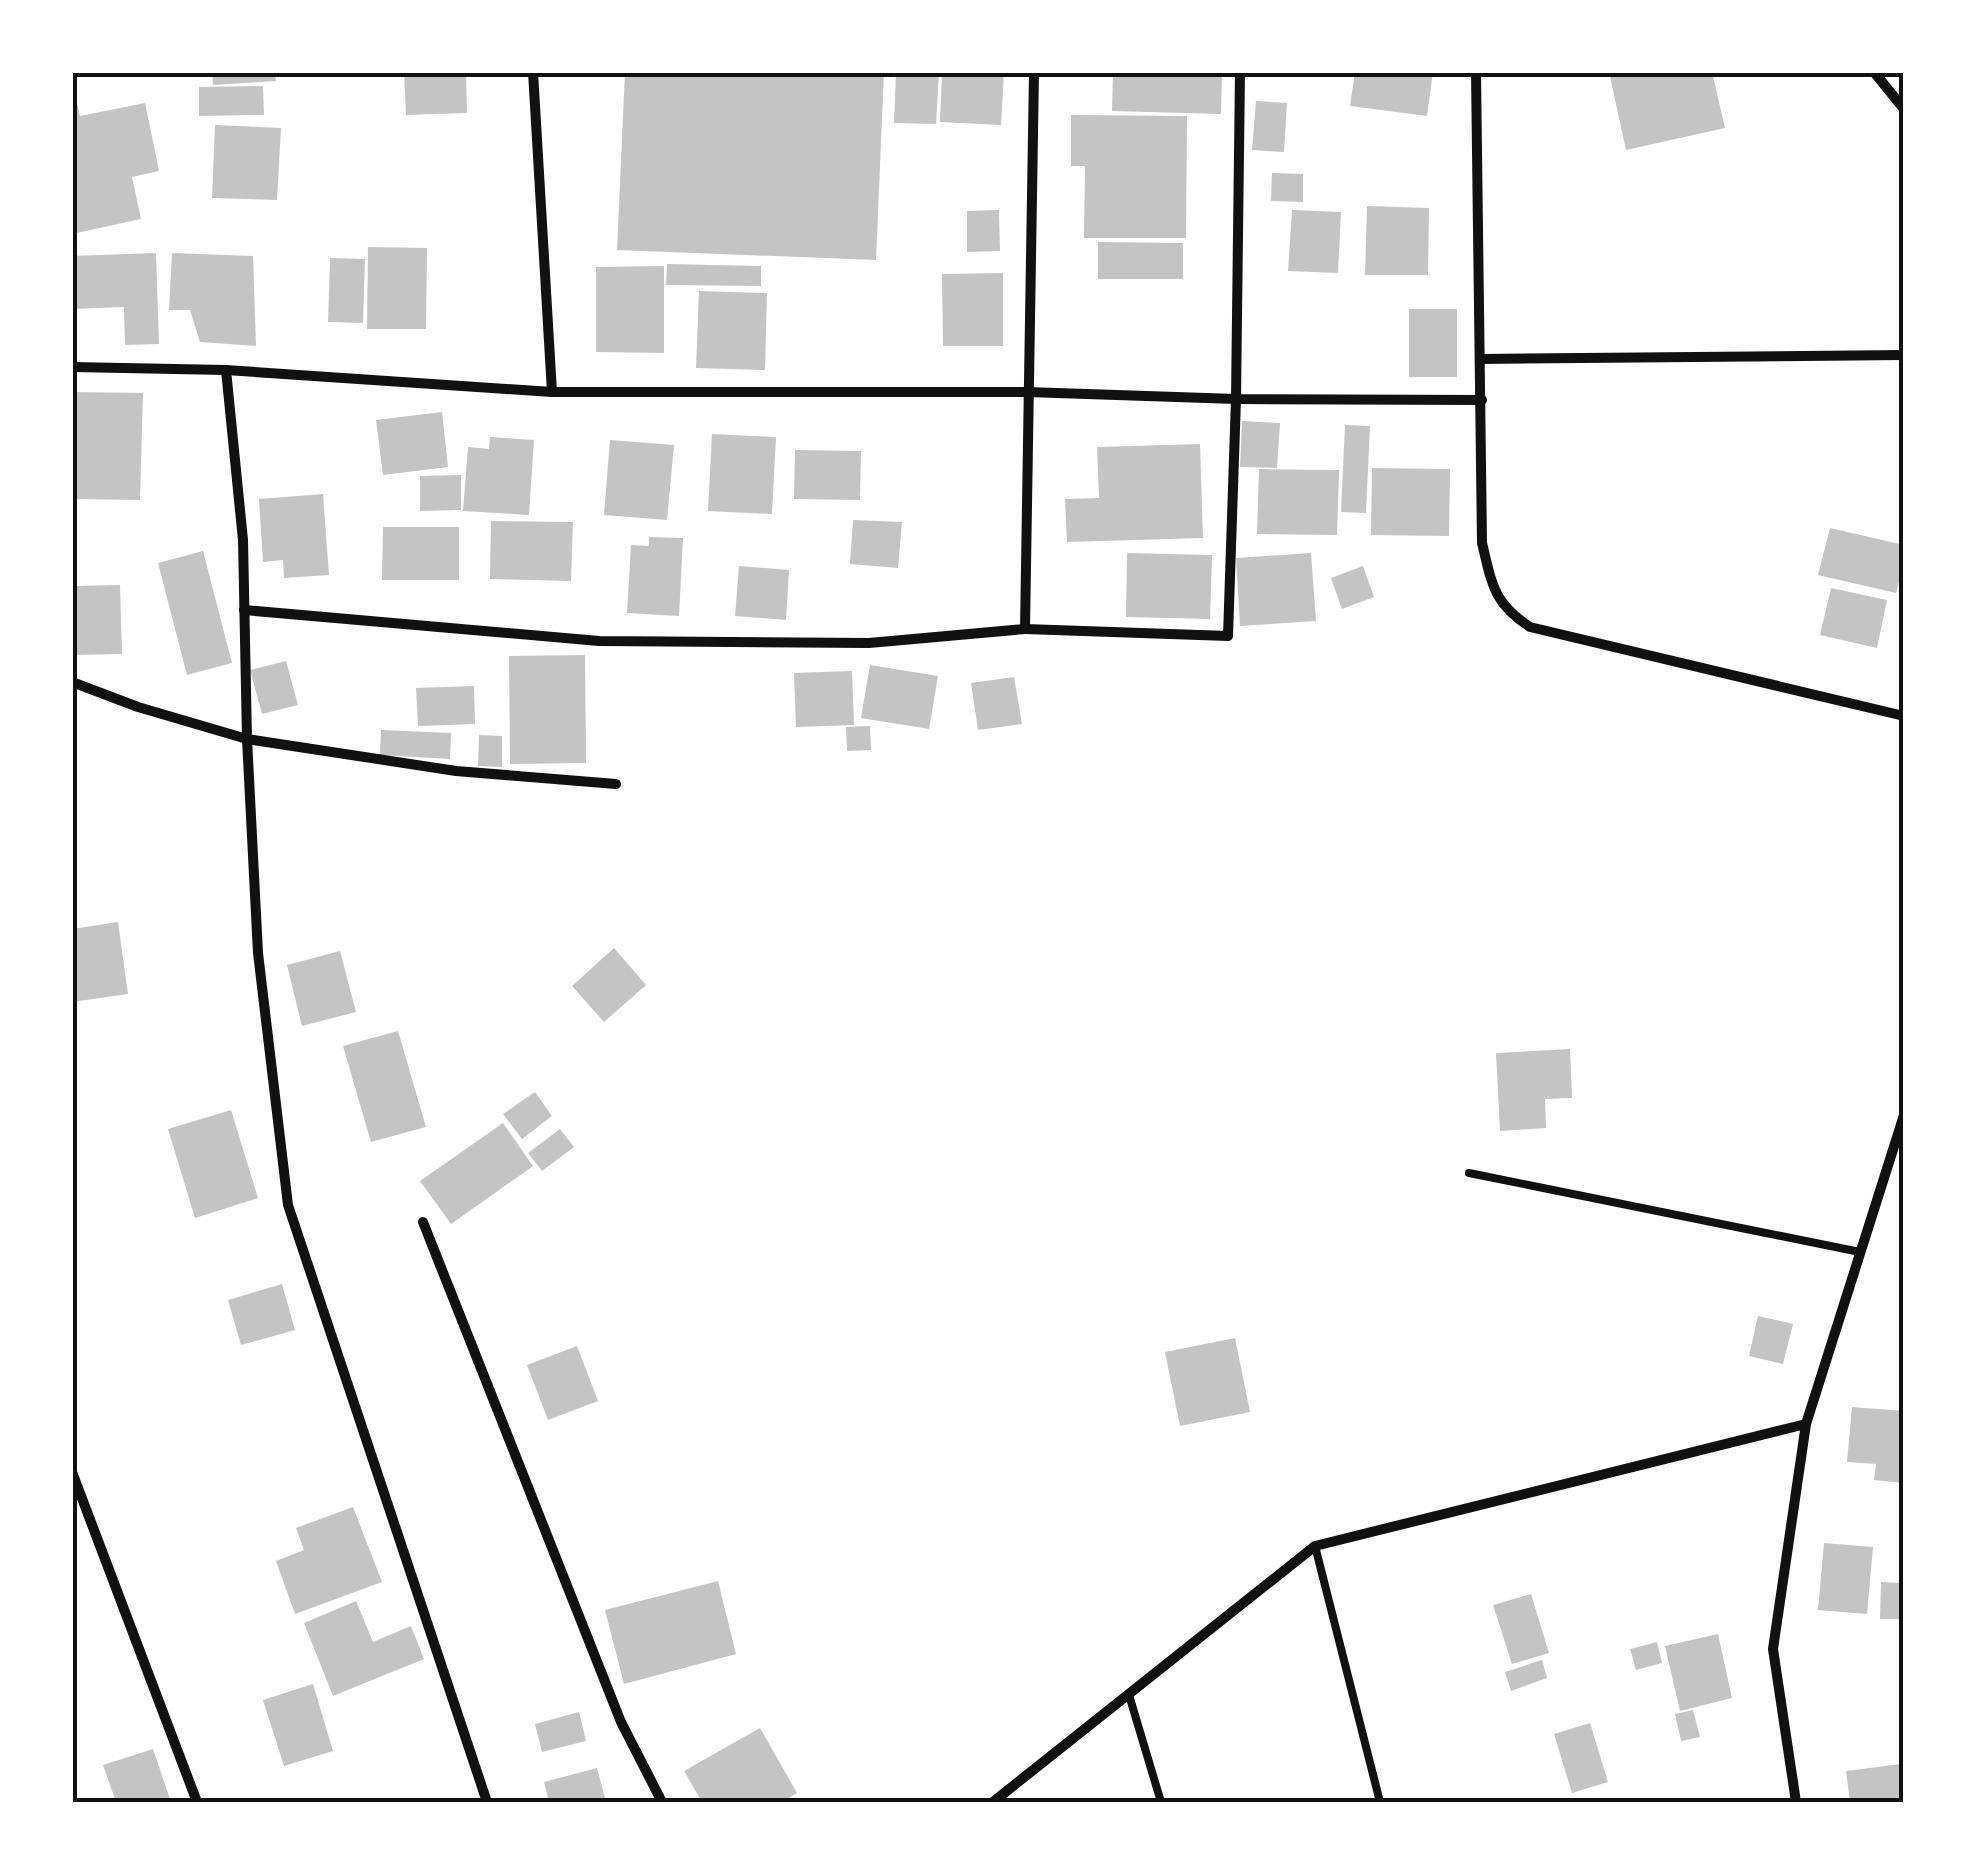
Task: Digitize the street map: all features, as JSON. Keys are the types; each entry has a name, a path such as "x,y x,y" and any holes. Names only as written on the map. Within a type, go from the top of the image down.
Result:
{"street":[{"path":"534,72 552,392"},
{"path":"1024,628 1034,72"},
{"path":"244,610 599,641 869,642 1024,628 1228,636 1240,72"},
{"path":"1476,72 1482,542 1491,580 1505,611 1530,627 1904,716"},
{"path":"1874,72 1904,109"},
{"path":"1481,360 1904,355"},
{"path":"72,367 226,370 552,392 1027,392 1482,400"},
{"path":"226,370 243,540 247,739 258,953 288,1206 487,1802"},
{"path":"72,682 138,707 247,739 456,771 616,784"},
{"path":"1796,1802 1774,1648 1806,1424 1904,1115"},
{"path":"423,1222 621,1722 662,1802"},
{"path":"993,1802 1315,1546 1806,1424"},
{"path":"72,1472 197,1802"}],"lane":[{"path":"1469,1172 1860,1252"},
{"path":"1315,1546 1380,1802"},
{"path":"1128,1695 1162,1802"}],"building":[{"path":"212,72 275,72 276,81 213,85"},
{"path":"404,72 466,72 467,113 406,115"},
{"path":"625,72 884,72 876,260 617,250"},
{"path":"896,72 939,72 936,124 894,123"},
{"path":"942,72 1004,72 1001,125 940,122"},
{"path":"1113,72 1222,72 1221,114 1112,111"},
{"path":"1355,72 1433,72 1427,116 1350,106"},
{"path":"1609,72 1712,72 1725,128 1626,150"},
{"path":"263,86 264,115 199,116 199,87"},
{"path":"1256,101 1287,103 1284,152 1252,150"},
{"path":"77,103 80,116 145,103 159,171 132,177 141,219 72,234 72,104"},
{"path":"1071,115 1187,116 1186,238 1084,238 1085,166 1071,166"},
{"path":"215,125 281,128 277,200 212,198"},
{"path":"1272,173 1303,174 1303,202 1271,201"},
{"path":"1367,206 1429,208 1428,275 1365,275"},
{"path":"999,210 1000,251 967,252 967,211"},
{"path":"1292,210 1341,212 1338,273 1288,271"},
{"path":"1098,242 1183,243 1183,279 1098,279"},
{"path":"368,247 427,248 426,329 367,329"},
{"path":"156,253 159,344 125,345 124,307 72,309 72,256"},
{"path":"172,253 253,256 256,346 200,342 190,310 169,310"},
{"path":"330,258 365,259 363,323 328,322"},
{"path":"667,264 761,266 761,286 666,285"},
{"path":"664,266 664,353 596,352 596,267"},
{"path":"1003,273 1003,346 943,346 942,274"},
{"path":"699,291 767,293 765,370 696,368"},
{"path":"1409,309 1457,309 1457,377 1409,377"},
{"path":"72,392 143,393 140,500 72,499"},
{"path":"442,412 448,467 383,475 376,420"},
{"path":"1242,421 1280,423 1277,468 1240,467"},
{"path":"1345,425 1370,426 1366,513 1341,512"},
{"path":"712,434 776,437 772,514 708,511"},
{"path":"490,437 534,440 529,515 463,511 468,447 489,449"},
{"path":"610,440 674,445 667,520 604,515"},
{"path":"1200,444 1203,538 1067,542 1065,499 1099,498 1097,447"},
{"path":"795,450 861,451 860,500 794,499"},
{"path":"1372,468 1450,469 1449,536 1371,535"},
{"path":"1259,469 1339,470 1337,535 1257,534"},
{"path":"461,475 461,510 420,511 420,476"},
{"path":"323,494 329,575 284,578 283,560 263,562 259,499"},
{"path":"853,520 902,522 898,568 850,564"},
{"path":"491,521 573,522 571,581 490,579"},
{"path":"383,527 459,527 459,580 382,580"},
{"path":"1830,528 1904,545 1896,593 1818,575"},
{"path":"649,537 683,538 679,616 627,613 631,545 649,546"},
{"path":"203,551 232,663 187,675 158,563"},
{"path":"1127,553 1212,555 1210,619 1126,617"},
{"path":"1311,553 1316,621 1240,626 1236,558"},
{"path":"739,566 789,570 786,620 735,616"},
{"path":"1363,566 1374,597 1342,609 1331,578"},
{"path":"120,585 122,654 72,655 72,586"},
{"path":"1831,588 1887,600 1877,648 1820,635"},
{"path":"585,655 586,763 510,764 509,656"},
{"path":"286,661 298,705 262,714 250,670"},
{"path":"870,665 938,676 929,729 861,718"},
{"path":"852,671 854,725 796,727 794,673"},
{"path":"1014,677 1022,724 978,730 971,683"},
{"path":"474,686 475,724 418,726 416,688"},
{"path":"870,726 871,750 847,751 846,727"},
{"path":"381,730 451,733 450,759 380,755"},
{"path":"479,735 502,736 502,767 478,766"},
{"path":"118,922 128,994 72,1002 72,929"},
{"path":"614,948 646,985 604,1022 572,986"},
{"path":"340,951 356,1012 302,1026 287,965"},
{"path":"398,1031 426,1127 371,1142 343,1046"},
{"path":"1570,1049 1572,1098 1545,1099 1546,1128 1500,1131 1496,1053"},
{"path":"535,1092 552,1116 522,1139 503,1114"},
{"path":"231,1110 258,1198 195,1218 168,1129"},
{"path":"503,1123 533,1166 451,1224 420,1181"},
{"path":"560,1129 574,1147 542,1171 528,1153"},
{"path":"282,1284 295,1330 241,1345 228,1300"},
{"path":"1758,1316 1793,1324 1783,1364 1749,1356"},
{"path":"1235,1338 1250,1412 1180,1426 1165,1352"},
{"path":"577,1346 598,1401 548,1420 527,1365"},
{"path":"1852,1407 1904,1411 1904,1483 1874,1480 1876,1464 1847,1462"},
{"path":"353,1507 382,1582 295,1614 276,1561 304,1550 296,1528"},
{"path":"1824,1543 1873,1547 1867,1614 1818,1610"},
{"path":"718,1581 736,1654 624,1684 605,1610"},
{"path":"1881,1582 1904,1583 1904,1619 1880,1619"},
{"path":"1531,1594 1549,1653 1512,1664 1493,1605"},
{"path":"356,1601 373,1642 411,1626 424,1659 333,1696 304,1623"},
{"path":"1718,1634 1732,1698 1680,1711 1665,1646"},
{"path":"1657,1642 1662,1663 1636,1670 1630,1649"},
{"path":"1542,1660 1547,1678 1511,1691 1505,1672"},
{"path":"313,1684 333,1751 284,1766 263,1700"},
{"path":"1693,1710 1700,1737 1681,1741 1675,1714"},
{"path":"579,1712 586,1741 542,1752 535,1724"},
{"path":"1590,1723 1608,1782 1572,1793 1554,1734"},
{"path":"760,1728 797,1793 782,1802 702,1802 684,1771"},
{"path":"153,1749 171,1802 116,1802 103,1765"},
{"path":"1901,1764 1904,1802 1850,1802 1846,1771"},
{"path":"597,1768 606,1802 549,1802 544,1782"}]}
